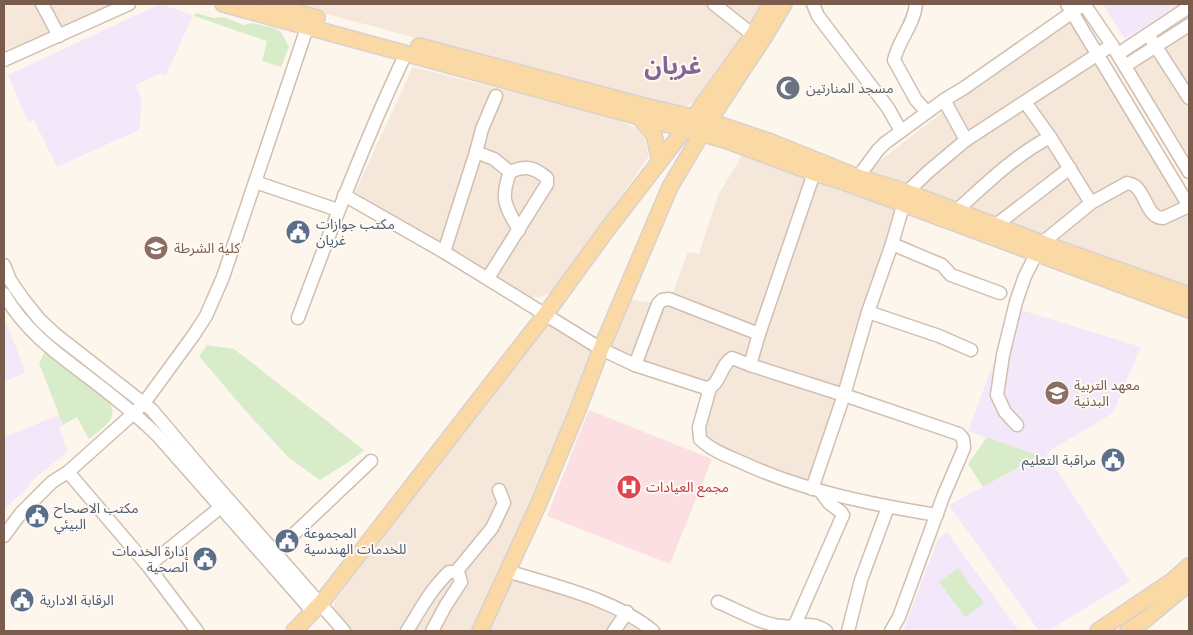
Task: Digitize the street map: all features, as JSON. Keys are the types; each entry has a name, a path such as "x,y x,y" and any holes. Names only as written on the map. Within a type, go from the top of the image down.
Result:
{"main road":[{"path":"223,4 309,21 709,121 771,142 849,177 905,199 1040,248 1189,295"},
{"path":"265,4 309,21 406,53 725,140 814,174 849,177"},
{"path":"294,631 317,608 545,315 694,117 753,34 771,4"},
{"path":"480,631 539,503 577,412 600,349 670,188 709,121 784,4"},
{"path":"723,100 728,117 735,130"},
{"path":"640,118 654,135 660,161"},
{"path":"650,174 670,188"},
{"path":"905,199 956,211 996,226 1040,248 1189,310"},
{"path":"1098,631 1172,581 1189,566"},
{"path":"1118,618 1128,631 1144,627 1189,584"},
{"path":"1131,609 1144,627"}],"street":[{"path":"42,4 59,36"},
{"path":"4,60 129,4"},
{"path":"714,4 753,34"},
{"path":"813,4 818,16 888,108 901,132"},
{"path":"916,4 912,24 896,51 894,60 916,100 927,112"},
{"path":"849,177 878,150 927,112 964,88 1070,8 1084,4 1115,50 1189,172"},
{"path":"816,490 868,312 892,244 905,199 929,170 966,140 1098,54 1115,50 1148,34 1189,7"},
{"path":"1018,425 1005,412 997,395 1003,355 1016,302 1025,276 1040,248 1091,203 1127,182 1135,186 1152,213 1159,218 1189,206 1070,8"},
{"path":"4,536 21,513 52,482 68,472 144,403 180,356 206,316 223,277 309,21"},
{"path":"1125,66 1189,25"},
{"path":"1148,34 1189,98"},
{"path":"298,318 344,195 406,53"},
{"path":"444,252 482,129 496,96"},
{"path":"944,100 966,140"},
{"path":"1025,102 1050,136 1091,203"},
{"path":"956,211 1009,163 1050,136"},
{"path":"476,152 494,160 510,172"},
{"path":"488,278 547,184 547,178 540,172 530,168 520,167 510,172"},
{"path":"996,226 1070,168"},
{"path":"510,172 504,198 507,208 519,230"},
{"path":"750,365 814,174"},
{"path":"255,182 338,210"},
{"path":"344,195 488,278 600,349 636,365 710,388"},
{"path":"892,244 942,265 951,276 1000,293"},
{"path":"4,265 10,280 40,320 55,334 152,410 225,504 317,608 344,631"},
{"path":"4,294 23,322 44,344 134,413 275,552 317,608"},
{"path":"636,365 658,304 662,300 669,299 759,334"},
{"path":"868,312 939,336 971,350"},
{"path":"891,631 899,617 964,448 963,439 959,434 844,394 732,358 727,361 715,384 710,388 698,427 700,439 731,458 767,474 816,490 888,507 938,514"},
{"path":"275,552 371,461"},
{"path":"68,472 148,566 197,631"},
{"path":"456,572 492,528 504,503 499,490"},
{"path":"794,627 843,515 816,490"},
{"path":"148,566 225,504"},
{"path":"848,631 861,580 888,507"},
{"path":"507,571 574,592 627,612 654,631"},
{"path":"407,631 428,596 442,578 449,572 456,572"},
{"path":"432,631 461,582 456,572"},
{"path":"718,602 768,623 794,627 807,623 826,631"},
{"path":"614,631 627,612"}],"shaded area":[{"path":"4,4 128,4 4,61"},
{"path":"160,4 193,15 166,75 158,74 136,85 142,101 139,130 57,167 34,120 28,122 8,75"},
{"path":"290,4 766,4 709,90 694,102 685,106 665,105"},
{"path":"1102,4 1179,4 1125,39"},
{"path":"1072,12 1189,205 1189,295 859,177"},
{"path":"1189,25 1189,172 1125,66"},
{"path":"413,67 611,117 636,128 645,140 649,156 555,291 540,297 523,297 355,192"},
{"path":"746,149 904,206 812,489 704,441 700,426 711,388 609,352 628,299 659,304 670,300 688,252 699,254 718,195"},
{"path":"1014,308 1141,347 1113,413 1046,453 1130,581 1048,631 1039,631 949,505 1039,457 968,431"},
{"path":"4,318 25,370 23,374 4,382"},
{"path":"548,319 590,349 593,358 475,631 351,631 333,609 335,601"},
{"name":"مجمع العيادات","path":"589,410 712,459 670,564 547,516"},
{"path":"59,415 63,425 59,428 68,451 29,483 30,486 4,509 4,437"},
{"path":"947,532 1019,631 903,631 938,539"},
{"path":"507,571 626,612 650,631 479,631"}],"green space":[{"path":"196,13 214,18 223,17 244,25 252,23 275,28 281,32 289,47 281,67 262,61 267,41 194,16"},
{"path":"207,345 234,349 364,450 320,480 289,458 199,356"},
{"path":"46,349 105,395 110,403 112,415 110,420 89,439 77,417 63,425 39,363"},
{"path":"987,437 1039,456 983,487 968,464"},
{"path":"958,568 984,603 965,617 939,582"}],"place":[{"name":"مسجد المنارتين","path":"788,88"},
{"name":"مكتب جوازات غريان","path":"298,232"},
{"name":"كلية الشرطة","path":"156,248"},
{"name":"معهد التربية البدنية","path":"1057,393"},
{"name":"مراقبة التعليم","path":"1113,460"},
{"name":"مجمع العيادات","path":"629,487"},
{"name":"مكتب الاصحاح البيئي","path":"37,516"},
{"name":"المجموعة للخدمات الهندسية","path":"287,541"},
{"name":"إدارة الخدمات الصحية","path":"205,559"},
{"name":"الرقابة الادارية","path":"22,600"}],"district":[{"name":"غريان","path":"673,66"}]}
